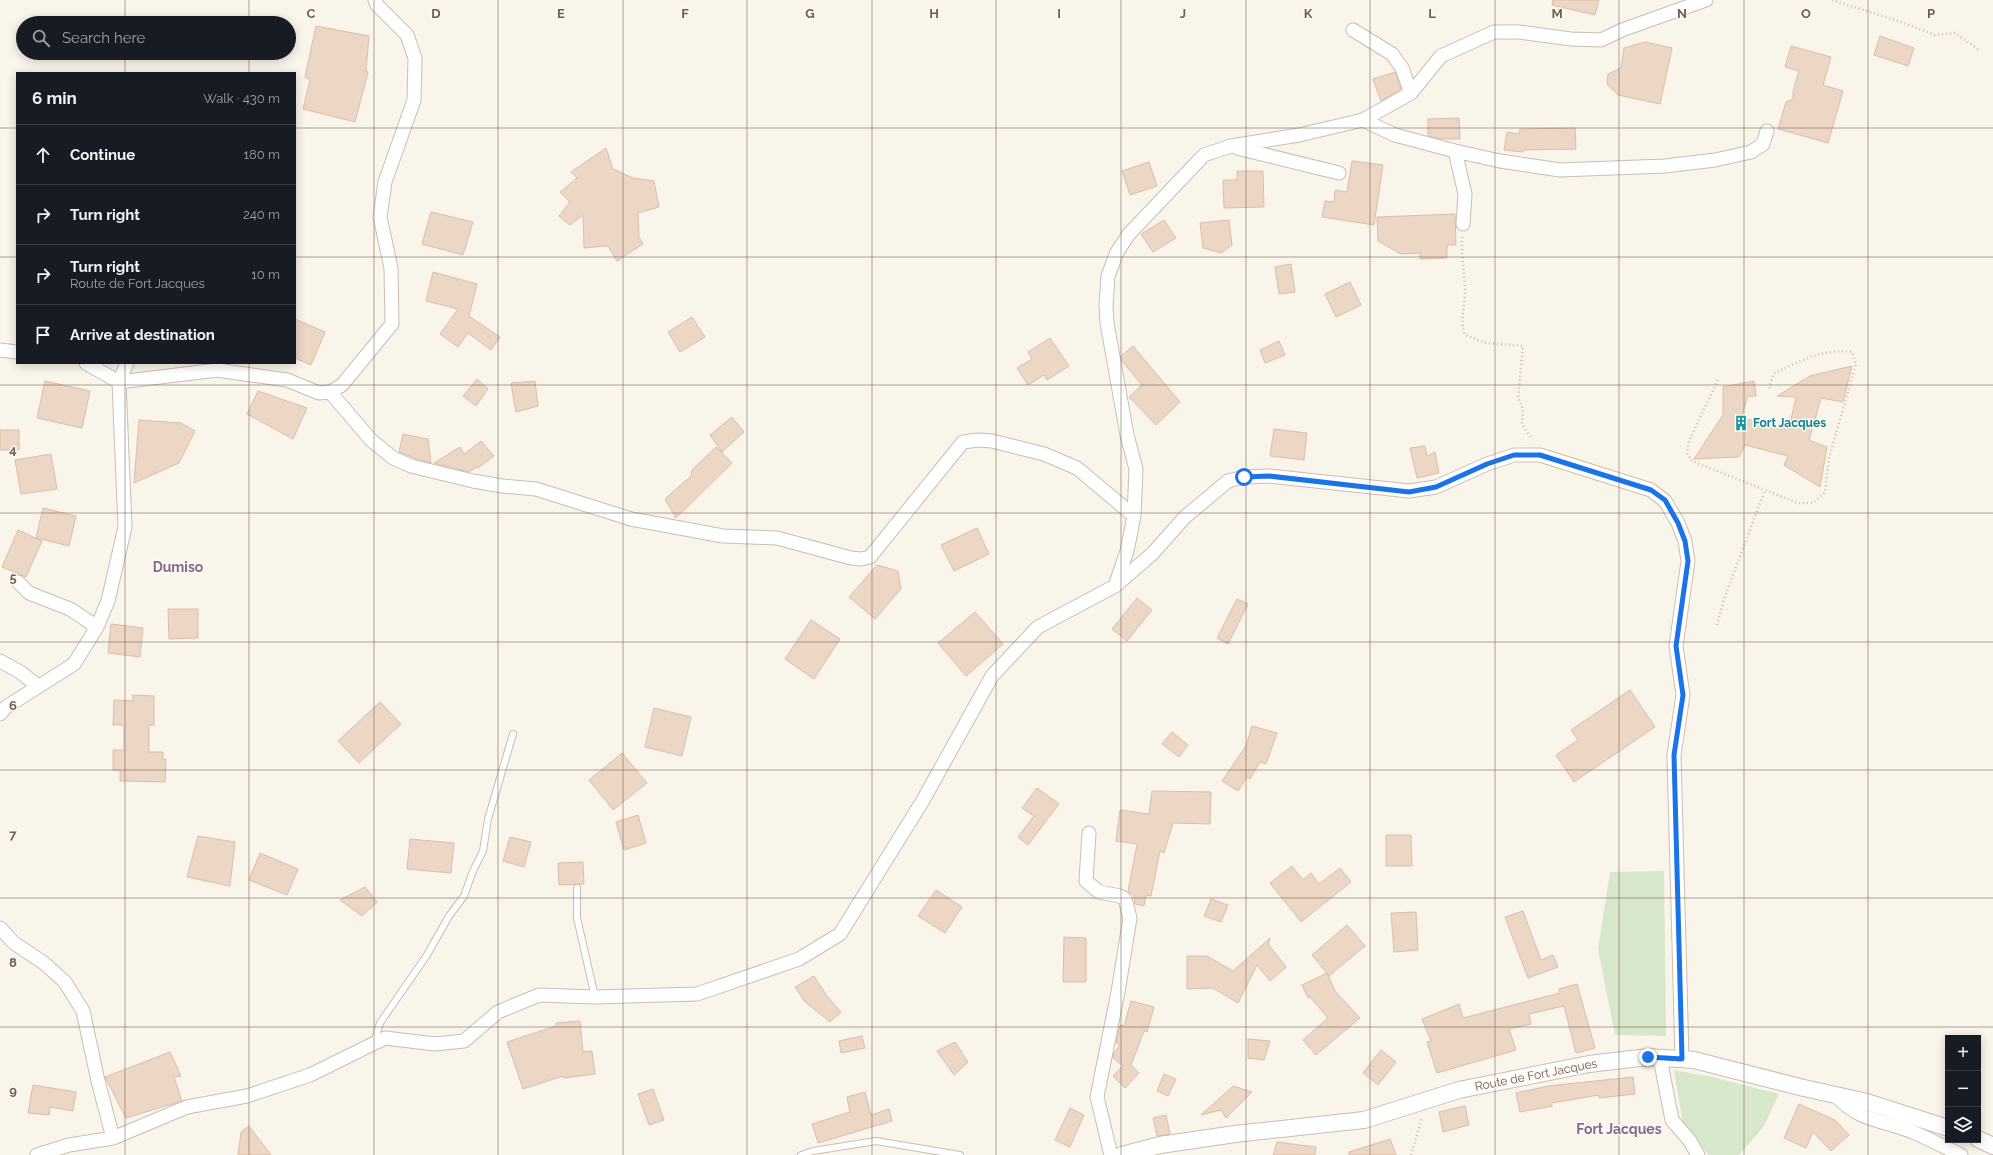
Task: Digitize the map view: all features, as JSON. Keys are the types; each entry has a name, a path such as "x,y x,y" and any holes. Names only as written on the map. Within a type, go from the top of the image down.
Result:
{"street":[{"path":"88,364 119,382 217,370 287,380 318,393 330,392 342,385 392,324 391,268 380,217 385,182 414,100 415,58 407,35 377,5 375,0"},
{"path":"1115,586 1127,551 1134,516 1136,469 1127,435 1108,323 1106,306 1108,276 1117,252 1129,234 1204,155 1231,146 1299,135 1363,120 1411,93 1441,56 1494,32 1519,32 1572,40 1601,40 1622,30 1706,0"},
{"path":"1353,30 1392,54 1402,68 1411,93"},
{"path":"1363,120 1395,135 1455,151 1500,161 1560,170 1665,166 1716,160 1751,152 1763,144 1767,131"},
{"path":"1231,146 1339,173"},
{"path":"1455,151 1465,194 1463,224"},
{"path":"0,350 16,352"},
{"path":"0,714 6,707 74,664 97,627 108,601 125,527 119,382 127,364"},
{"path":"330,392 371,440 393,458 411,466 473,481 552,493 613,515 631,519 723,536 777,538 851,558 861,559 870,557 963,442 978,440 992,441 1044,454 1077,468 1134,516"},
{"path":"37,1155 69,1145 113,1138 187,1107 247,1096 310,1075 385,1038 435,1044 464,1041 498,1012 539,995 595,997 697,994 799,959 840,934 922,802 992,676 1038,626 1115,586 1152,554 1185,517 1228,481 1244,477 1269,476 1409,492 1436,487 1487,464 1514,455 1540,455 1651,490 1665,500 1678,523 1685,541 1688,561 1676,646 1683,695 1674,755 1682,1059"},
{"path":"18,582 29,593 70,609 97,627"},
{"path":"0,661 20,672 38,686"},
{"path":"1088,833 1086,881 1099,892 1120,896 1125,899 1130,918 1118,992 1097,1097 1111,1155"},
{"path":"0,928 14,943 44,963 65,982 83,1011 98,1081 113,1138"},
{"name":"Route de Fort Jacques","path":"1122,1155 1160,1145 1364,1120 1459,1090 1558,1070 1648,1057 1694,1060 1867,1102 1945,1127"},
{"path":"1660,1058 1672,1120 1690,1141 1698,1155"},
{"path":"1836,1095 1846,1107 1862,1117 1912,1132 1961,1155"},
{"path":"1981,1140 1993,1146"}],"lane":[{"path":"373,1044 380,1023 427,955 449,916 464,896 482,851 488,819 513,734"},
{"path":"577,888 577,918 595,997"},
{"path":"801,1155 813,1151 876,1141 960,1155"}],"path":[{"path":"1832,0 1901,22 1935,36 1955,33 1979,50"},
{"path":"1463,224 1461,253 1465,306 1461,326 1465,335 1486,343 1523,346 1518,398 1523,409 1522,424 1540,455"},
{"path":"1718,380 1689,441 1687,453 1692,461 1797,503 1813,503 1825,492 1829,458 1856,364 1852,352 1839,350 1814,355 1773,374 1769,390"},
{"path":"1717,625 1724,599 1765,490"},
{"path":"1411,1155 1427,1100"}],"green space":[{"path":"1664,871 1666,1036 1615,1035 1598,949 1610,872"},
{"path":"1674,1070 1712,1077 1779,1094 1764,1126 1739,1155 1709,1155 1683,1124"}],"building":[{"path":"1553,0 1599,0 1595,15 1552,5"},
{"path":"316,26 369,36 366,71 368,72 355,122 303,109 310,80 305,77"},
{"path":"1880,36 1914,48 1908,66 1874,55"},
{"path":"1645,42 1672,48 1660,104 1618,95 1607,84 1608,74 1621,68 1624,48"},
{"path":"1791,46 1831,57 1823,85 1843,91 1828,143 1778,129 1786,102 1793,99 1793,91 1799,71 1785,67"},
{"path":"1395,72 1401,89 1381,101 1373,79"},
{"path":"1459,118 1460,139 1443,139 1428,136 1428,119"},
{"path":"1575,128 1576,149 1523,150 1523,152 1504,150 1507,132 1519,134 1520,129"},
{"path":"606,148 613,169 633,178 654,181 659,207 638,213 639,237 643,244 617,261 608,246 584,248 583,215 570,225 559,216 570,202 560,192 577,178 571,172"},
{"path":"1352,161 1383,165 1374,225 1322,217 1325,201 1334,202 1335,190 1347,192"},
{"path":"1149,162 1157,186 1130,195 1122,171"},
{"path":"1237,171 1263,171 1264,207 1224,208 1223,180 1237,180"},
{"path":"431,212 473,222 463,255 422,244"},
{"path":"1455,214 1456,245 1447,245 1447,258 1420,259 1420,253 1401,254 1378,241 1377,217"},
{"path":"1164,220 1176,238 1153,252 1141,234"},
{"path":"1229,220 1232,245 1221,253 1203,248 1200,223"},
{"path":"1291,264 1295,292 1279,294 1275,267"},
{"path":"433,272 477,284 469,316 500,337 491,350 468,333 458,347 440,334 458,309 426,301"},
{"path":"1350,282 1361,305 1336,317 1325,294"},
{"path":"692,317 705,337 680,352 668,332"},
{"path":"296,319 325,332 311,365 296,358"},
{"path":"1050,338 1069,366 1047,380 1044,375 1028,385 1017,368 1032,359 1028,352"},
{"path":"1279,341 1285,355 1265,363 1260,350"},
{"path":"1133,346 1180,402 1156,425 1129,397 1142,385 1122,361 1121,356"},
{"name":"Fort Jacques","path":"1852,366 1843,402 1821,398 1809,440 1827,447 1820,487 1784,465 1788,456 1745,445 1739,457 1694,459 1723,415 1723,387 1754,381 1756,396 1748,396 1741,418 1789,428 1796,397 1777,396 1810,376"},
{"path":"477,379 488,389 476,406 463,396"},
{"path":"45,381 90,391 82,428 37,418"},
{"path":"535,381 538,406 516,412 511,383"},
{"path":"258,391 307,408 293,439 247,414"},
{"path":"732,417 744,432 722,452 710,435"},
{"path":"139,420 181,423 195,431 179,463 134,483"},
{"path":"1274,429 1307,433 1304,460 1270,456"},
{"path":"0,430 19,430 19,450 0,450"},
{"path":"403,434 428,439 431,463 399,452"},
{"path":"481,441 494,456 478,468 477,467 469,472 434,463 460,447 464,454"},
{"path":"1425,446 1427,456 1435,452 1439,473 1417,478 1410,448"},
{"path":"716,447 732,463 676,518 665,499 691,476 692,470"},
{"path":"51,454 57,489 21,494 15,460"},
{"path":"43,508 76,516 69,546 36,538"},
{"path":"977,528 989,554 954,571 941,545"},
{"path":"18,530 42,541 26,577 2,567"},
{"path":"877,565 898,571 901,589 875,619 849,597"},
{"path":"1137,598 1152,610 1127,641 1112,629"},
{"path":"1237,599 1248,604 1228,644 1217,638"},
{"path":"168,609 198,609 198,638 169,639"},
{"path":"975,612 1003,644 966,676 938,643"},
{"path":"811,620 840,639 814,679 785,659"},
{"path":"111,624 143,628 140,657 108,653"},
{"path":"1630,690 1655,727 1574,782 1556,755 1578,740 1571,730"},
{"path":"132,695 154,696 154,725 149,725 149,752 163,752 163,759 166,759 165,782 120,781 120,770 113,770 113,750 124,750 124,725 113,725 114,700 134,701"},
{"path":"380,702 401,724 359,763 338,741"},
{"path":"654,708 691,717 682,756 645,747"},
{"path":"1252,726 1277,733 1266,764 1260,762 1250,779 1247,777 1238,791 1222,781 1246,746"},
{"path":"1172,732 1188,745 1179,757 1162,744"},
{"path":"622,753 647,783 613,810 589,780"},
{"path":"1037,788 1059,804 1028,845 1018,837 1034,816 1022,808"},
{"path":"1152,791 1211,792 1210,824 1173,823 1164,853 1160,851 1151,896 1146,895 1144,906 1135,904 1134,895 1128,891 1137,844 1116,841 1120,810 1149,814"},
{"path":"638,815 646,843 624,850 616,822"},
{"path":"1386,835 1411,835 1412,866 1386,866"},
{"path":"198,836 235,842 230,886 187,877"},
{"path":"510,837 531,842 524,867 503,861"},
{"path":"410,839 454,843 451,873 407,869"},
{"path":"260,853 298,869 287,895 249,880"},
{"path":"583,862 584,884 559,885 558,863"},
{"path":"1292,866 1303,880 1311,873 1319,884 1340,868 1351,882 1301,922 1270,883"},
{"path":"365,887 377,902 362,916 340,900"},
{"path":"936,890 962,907 945,933 918,916"},
{"path":"1211,899 1228,905 1221,922 1204,916"},
{"path":"1523,911 1541,960 1553,955 1558,967 1528,978 1505,917"},
{"path":"1416,912 1418,950 1394,952 1391,913"},
{"path":"1347,925 1365,946 1329,976 1312,955"},
{"path":"1064,937 1086,938 1086,982 1063,982"},
{"path":"1270,938 1268,944 1286,967 1270,981 1257,965 1238,1003 1213,988 1187,989 1187,956 1207,956 1233,971"},
{"path":"1327,973 1335,991 1360,1018 1316,1055 1303,1040 1328,1018 1310,997 1308,998 1302,985"},
{"path":"814,976 827,996 841,1012 830,1022 805,1002 795,987"},
{"path":"1577,984 1595,1048 1576,1053 1564,1006 1529,1014 1531,1024 1509,1029 1516,1050 1437,1073 1427,1042 1431,1041 1422,1019 1459,1004 1463,1018 1560,993 1559,989"},
{"path":"1131,1001 1154,1007 1147,1032 1144,1031 1131,1065 1139,1073 1125,1088 1113,1076 1123,1066 1113,1058 1114,1053 1120,1045 1116,1043 1120,1025 1124,1026"},
{"path":"580,1021 583,1052 592,1051 595,1074 564,1078 563,1076 523,1089 507,1042 556,1026 556,1023"},
{"path":"862,1036 865,1048 841,1053 839,1041"},
{"path":"1248,1039 1270,1041 1264,1060 1248,1058"},
{"path":"955,1042 968,1062 954,1075 937,1051"},
{"path":"1381,1050 1396,1062 1378,1085 1363,1073"},
{"path":"170,1052 181,1076 174,1077 182,1101 126,1118 105,1077"},
{"path":"1164,1074 1176,1079 1168,1096 1157,1091"},
{"path":"1633,1077 1635,1094 1599,1098 1599,1095 1552,1103 1552,1106 1520,1112 1516,1093 1548,1086"},
{"path":"33,1085 76,1092 73,1111 50,1107 49,1115 28,1113"},
{"path":"1233,1086 1252,1092 1226,1118 1221,1110 1201,1115"},
{"path":"653,1089 664,1120 649,1125 638,1094"},
{"path":"865,1092 871,1115 889,1109 892,1121 818,1143 812,1124 850,1112 847,1097"},
{"path":"1799,1104 1835,1120 1849,1135 1831,1151 1813,1132 1806,1148 1784,1138"},
{"path":"1465,1106 1469,1125 1443,1132 1439,1112"},
{"path":"1070,1108 1084,1115 1070,1147 1055,1140"},
{"path":"1166,1115 1170,1134 1157,1136 1153,1118"},
{"path":"249,1126 271,1155 238,1155 241,1132"},
{"path":"1390,1139 1396,1155 1349,1155 1349,1152"},
{"path":"1277,1142 1316,1147 1315,1155 1273,1155"}],"place":[{"name":"Fort Jacques","path":"1741,423"}],"district":[{"name":"Dumiso","path":"178,567"},
{"name":"Fort Jacques","path":"1619,1129"}],"route":[{"path":"1244,477 1269,476 1409,492 1436,487 1459,478 1487,464 1514,455 1540,455 1651,490 1665,500 1678,523 1685,541 1688,561 1676,646 1683,695 1674,755 1682,1059 1648,1057"}]}
